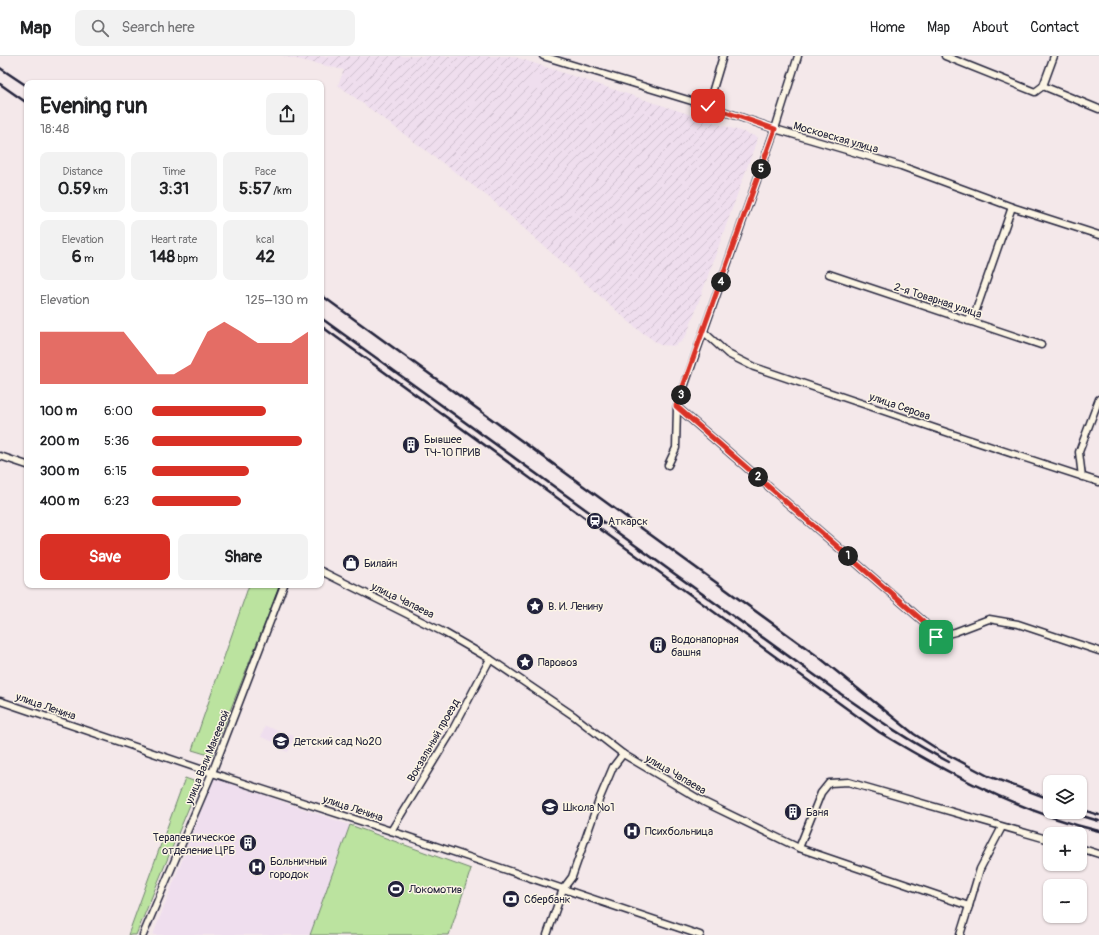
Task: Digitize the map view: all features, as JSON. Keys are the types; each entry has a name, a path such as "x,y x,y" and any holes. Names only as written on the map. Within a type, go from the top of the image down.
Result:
{"street":[{"name":"Московская улица","path":"543,56 708,106 775,129 901,166 1012,207 1099,235"},
{"path":"708,106 723,56"},
{"path":"668,465 676,448 676,406 704,332 775,129 798,56"},
{"path":"945,56 1035,92 1043,86 1054,56"},
{"path":"1043,86 1099,109"},
{"path":"968,321 975,313 1012,207"},
{"name":"2-я Товарная улица","path":"829,274 1041,345"},
{"name":"улица Серова","path":"704,332 728,354 754,368 1099,482"},
{"path":"1082,477 1079,452 1099,399"},
{"path":"676,406 923,621 936,637 955,632 989,619 1018,624 1099,651"},
{"path":"0,456 24,463"},
{"name":"улица Чапаева","path":"324,572 445,633 490,659 574,716 623,754 704,802 799,848 969,906"},
{"name":"улица Вали Макеевой","path":"143,935 212,773 283,588"},
{"name":"Вокзальный проезд","path":"391,830 451,733 490,659"},
{"name":"улица Ленина","path":"0,701 212,773 391,830 700,935"},
{"path":"547,935 563,889 572,877 599,800 613,766 623,754"},
{"path":"799,848 821,793 829,782 848,782 1043,838"},
{"path":"960,935 980,869 1002,827"},
{"path":"1087,850 1099,854"}],"shaded area":[{"path":"283,56 512,56 758,137 687,334 681,342 673,346 660,345 636,328 491,199 338,85 344,70"},
{"name":"Детский сад №20","path":"265,726 294,736 288,752 277,748 279,744 261,737"},
{"name":"Больничный городок","path":"214,778 350,825 310,935 153,935"}],"green space":[{"path":"248,588 279,588 212,756 192,750"},
{"path":"185,778 199,783 136,935 128,935"},
{"name":"Локомотив","path":"350,825 471,869 449,935 310,935"}],"railway":[{"path":"0,68 24,84"},
{"path":"0,84 24,101"},
{"path":"324,297 820,658 914,734 939,750 988,776 1043,796"},
{"path":"324,320 838,692 906,738 949,762"},
{"path":"324,328 879,732 958,777 1013,803 1042,814 1099,831"},
{"path":"1087,811 1099,815"},
{"path":"1087,817 1099,821"}],"place":[{"name":"Бывшее ТЧ-10 ПРИВ","path":"411,445"},
{"name":"Аткарск","path":"595,521"},
{"name":"Билайн","path":"351,563"},
{"name":"В. И. Ленину","path":"535,606"},
{"name":"Водонапорная башня","path":"658,645"},
{"name":"Паровоз","path":"525,662"},
{"name":"Детский сад №20","path":"281,741"},
{"name":"Школа №1","path":"550,807"},
{"name":"Баня","path":"793,812"},
{"name":"Психбольница","path":"632,831"},
{"name":"Терапевтическое отделение ЦРБ","path":"248,843"},
{"name":"Больничный городок","path":"257,867"},
{"name":"Локомотив","path":"396,889"},
{"name":"Сбербанк","path":"511,899"}],"route":[{"path":"708,106 775,129 704,332 676,406 923,621 936,637"}]}
